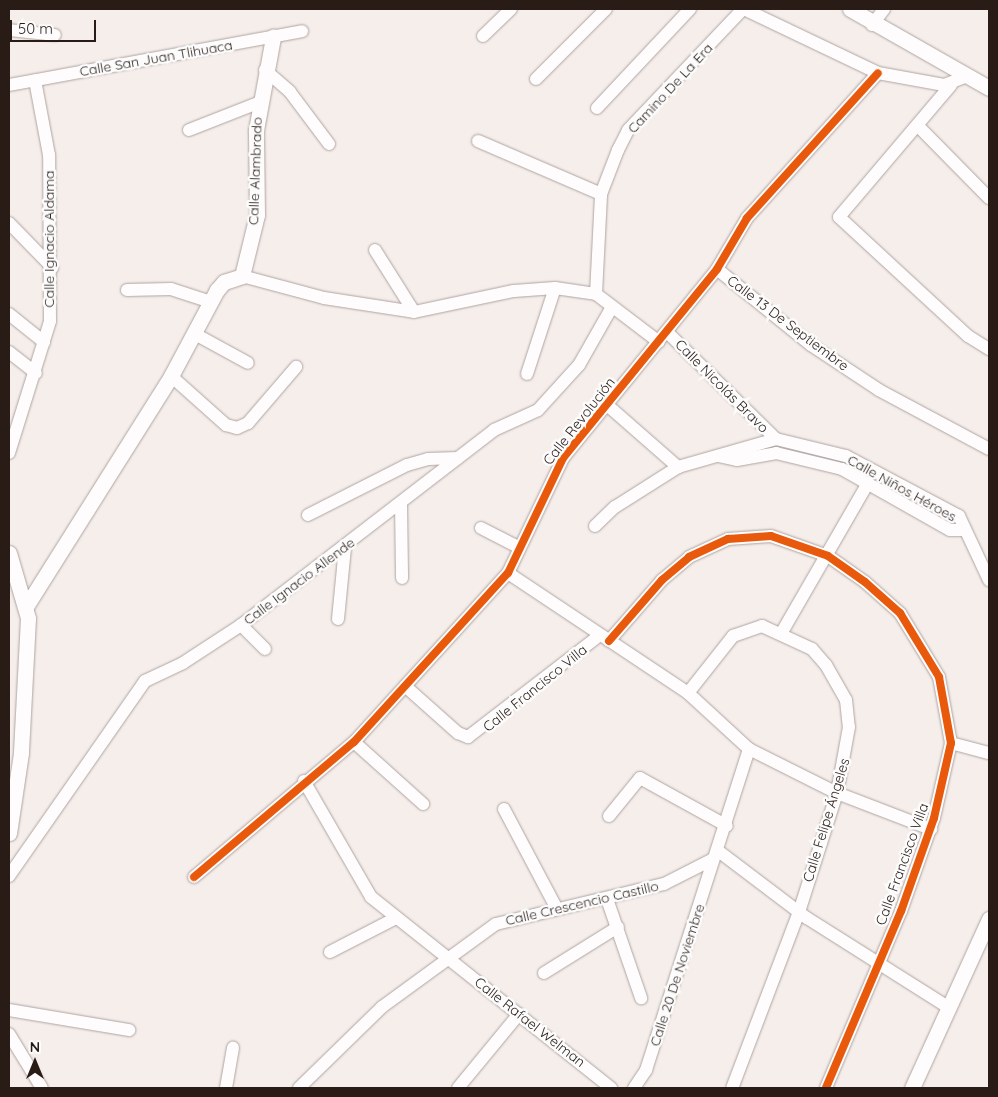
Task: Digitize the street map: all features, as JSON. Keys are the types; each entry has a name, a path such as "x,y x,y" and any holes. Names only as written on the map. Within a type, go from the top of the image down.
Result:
{"street":[{"path":"483,36 511,9"},
{"path":"536,79 606,9"},
{"path":"596,108 690,9"},
{"path":"744,9 878,73 951,85"},
{"name":"Camino De La Era","path":"596,294 601,194 628,130 744,9"},
{"path":"850,9 872,25 989,88"},
{"path":"872,25 884,9"},
{"path":"9,30 56,34"},
{"name":"Calle San Juan Tlihuaca","path":"9,85 302,32"},
{"name":"Calle Alambrado","path":"242,276 257,215 258,103 273,37"},
{"path":"265,70 290,92 329,144"},
{"name":"Calle Revolución","path":"194,877 304,782 354,742 508,572 518,547 563,458 717,269 747,218 878,73"},
{"path":"968,76 951,85 839,218 968,336 989,349"},
{"name":"Calle Ignacio Aldama","path":"9,453 36,373 44,342 52,267 49,156 36,80"},
{"path":"189,130 258,103"},
{"path":"918,126 989,198"},
{"path":"478,141 601,194"},
{"path":"9,223 52,267"},
{"path":"375,250 414,312"},
{"name":"Calle 13 De Septiembre","path":"717,269 811,345 879,390 989,449"},
{"path":"27,605 171,376 211,302 224,282 242,276 324,298 414,312 514,291 555,288 596,294"},
{"path":"527,374 555,288"},
{"path":"127,290 171,289 211,302"},
{"name":"Calle Nicolás Bravo","path":"596,294 612,307 663,337 776,439"},
{"name":"Calle Ignacio Allende","path":"9,876 145,680 183,663 241,625 345,547 494,430 544,404 579,365 612,307"},
{"path":"9,314 44,342"},
{"path":"195,334 248,363"},
{"path":"9,352 36,373"},
{"path":"171,376 226,425 237,428 248,423 296,367"},
{"path":"606,404 678,467"},
{"name":"Calle Niños Héroes","path":"595,526 614,507 678,467 776,439 846,456 960,516 989,580"},
{"name":"Calle Niños Héroes","path":"718,456 736,460 786,454 842,469 950,530 965,530"},
{"path":"308,515 406,465 428,459 458,458"},
{"path":"782,632 828,556 868,482"},
{"path":"401,503 402,578"},
{"path":"481,528 518,547"},
{"name":"Calle Francisco Villa","path":"405,686 458,733 468,737 605,638 662,580 689,557 728,539 771,536 828,556 900,613 939,678 951,743 931,829 826,1088"},
{"path":"338,619 345,547"},
{"path":"9,553 27,605 20,753 9,833"},
{"path":"508,572 688,693 749,749 837,794 931,829"},
{"path":"241,625 265,649"},
{"name":"Calle Felipe Ángeles","path":"688,693 733,636 762,626 782,632 812,649 826,665 846,700 849,726 837,794 799,912 732,1088"},
{"path":"354,742 424,804"},
{"path":"951,743 989,753"},
{"path":"749,749 727,826 715,854 799,912 946,1006"},
{"path":"610,816 640,778 727,826"},
{"name":"Calle Rafael Welman","path":"304,782 371,897 611,1088"},
{"path":"504,809 557,909"},
{"name":"Calle Crescencio Castillo","path":"300,1088 382,1007 448,957 496,924 608,899 664,884 715,854"},
{"name":"Calle 20 De Noviembre","path":"634,1088 646,1070 715,854"},
{"path":"608,899 641,998"},
{"path":"330,952 396,918"},
{"path":"912,1088 946,1006 989,919"},
{"path":"544,973 618,927"},
{"path":"9,1010 129,1030"},
{"path":"458,1088 519,1014"},
{"path":"9,1034 42,1088"},
{"path":"226,1088 233,1048"}],"cycle path":[{"path":"194,877 354,742 508,573 563,458 717,269 747,218 878,73"},
{"path":"609,641 662,580 689,557 728,539 771,536 828,556 865,582 900,613 939,677 951,743 934,818 901,911 826,1088"}]}
